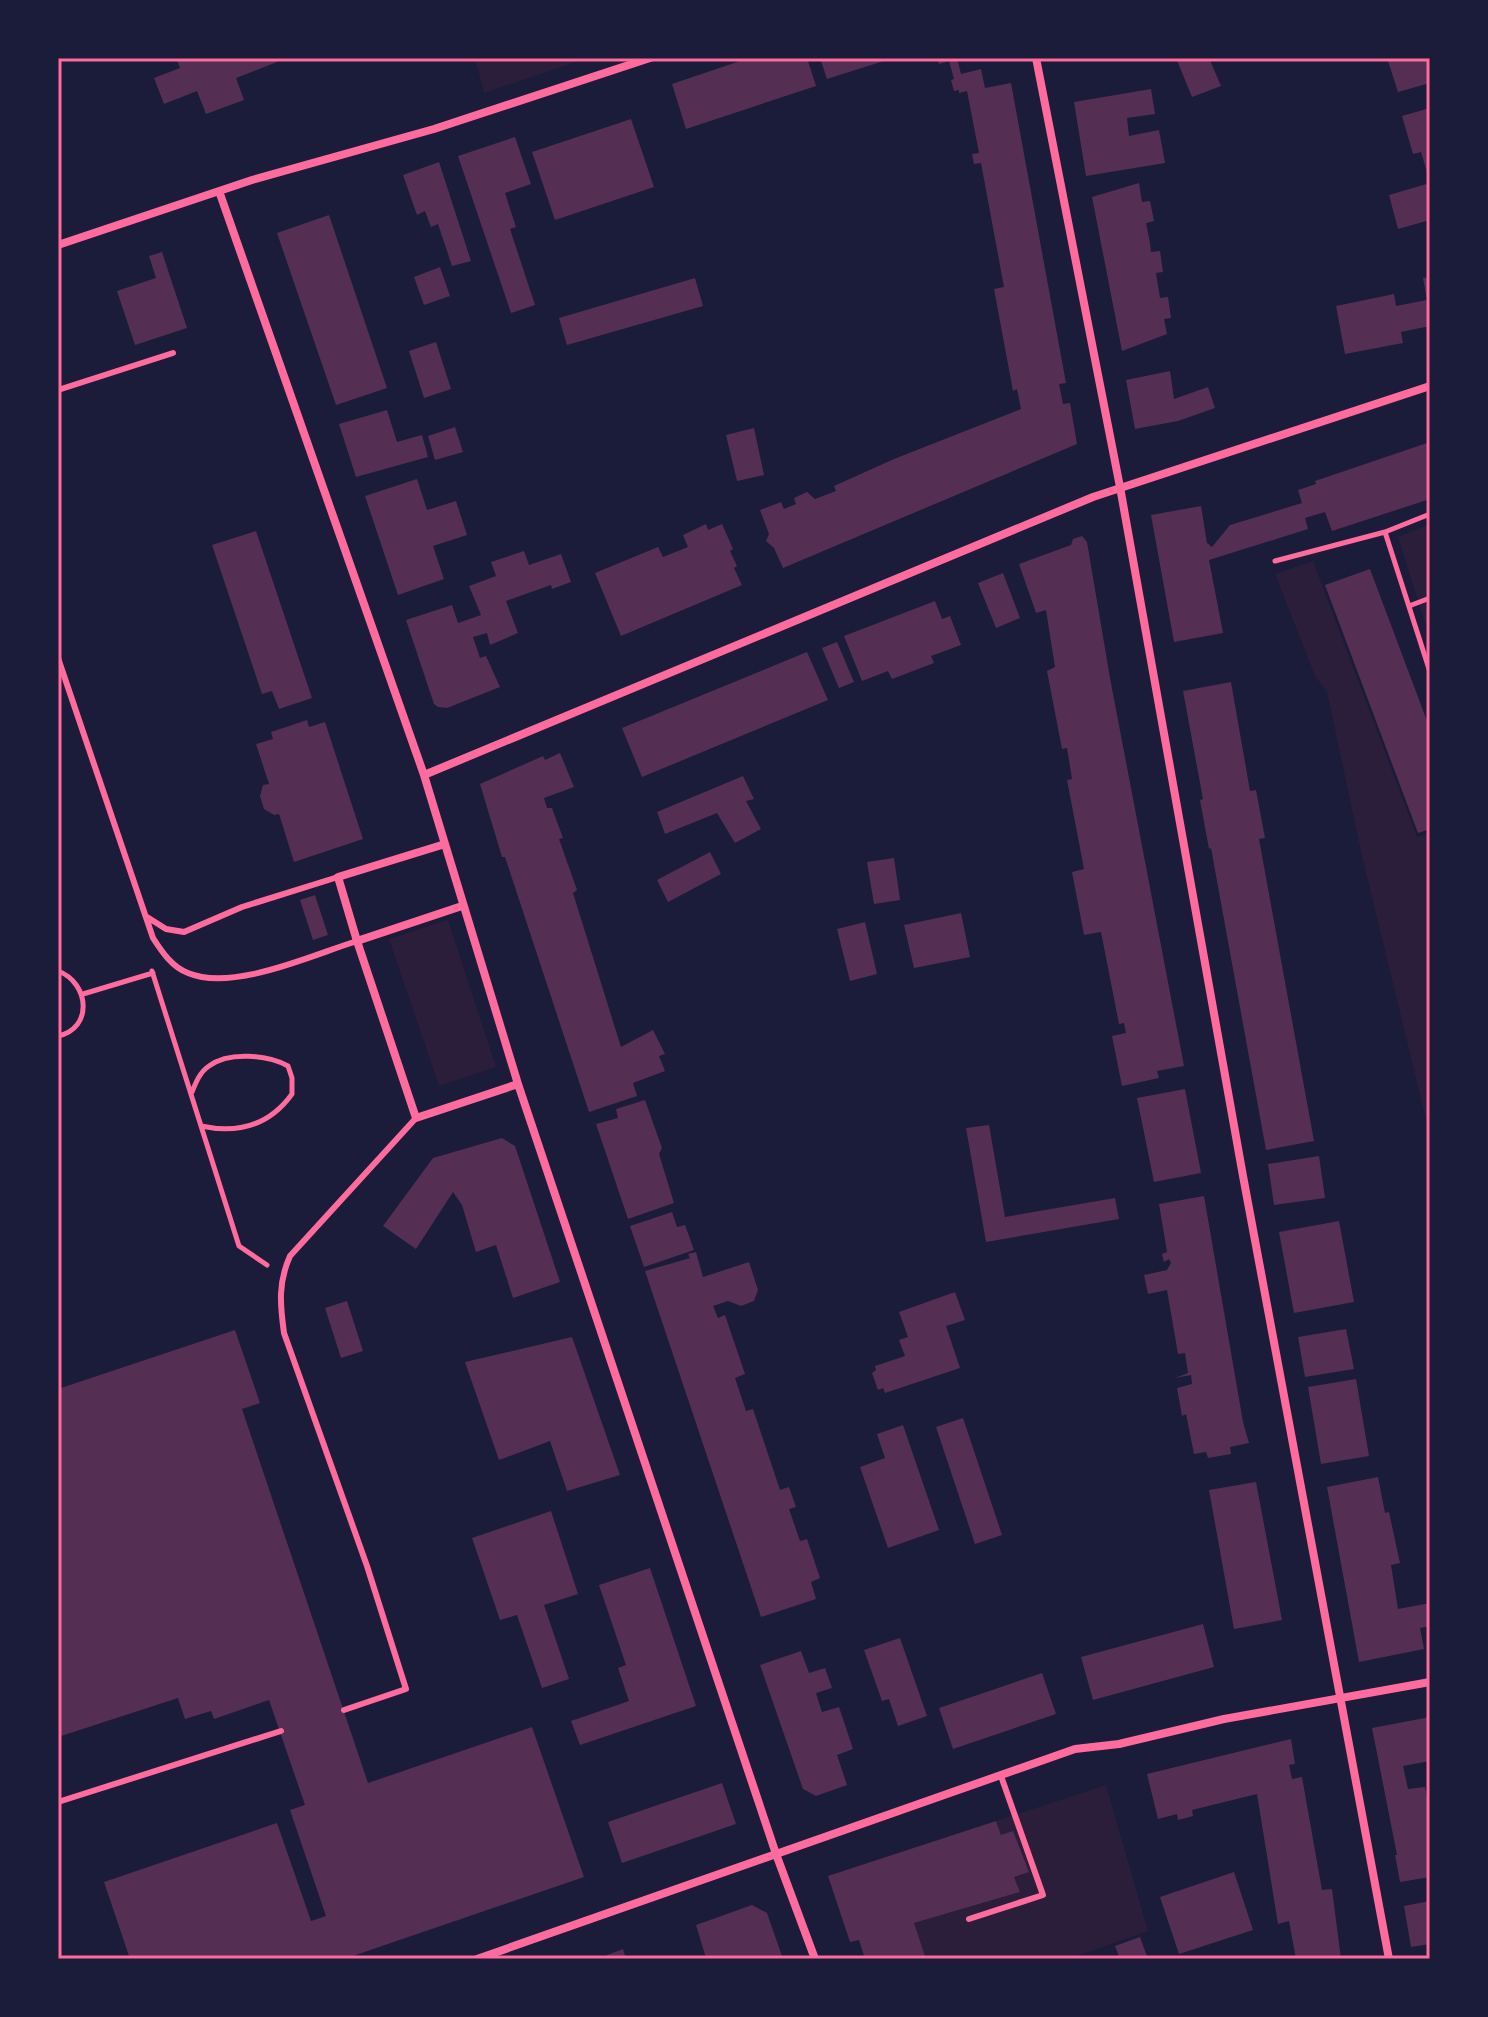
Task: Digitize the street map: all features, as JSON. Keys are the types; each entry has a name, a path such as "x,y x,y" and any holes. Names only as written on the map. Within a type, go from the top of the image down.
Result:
{"street":[{"path":"58,245 219,191 434,129 650,58"},
{"path":"1036,58 1120,487 1339,1699 1389,1959"},
{"path":"219,191 424,775 518,1084 776,1854 815,1959"},
{"path":"424,775 1120,487 1430,386"},
{"path":"445,844 338,877 357,941 416,1118 518,1084"},
{"path":"357,941 462,906"},
{"path":"477,1959 1075,1749 1119,1744 1224,1719 1430,1682"}],"lane":[{"path":"58,390 173,353"},
{"path":"58,658 153,938 164,956 185,972 203,977 232,978 251,975 357,941"},
{"path":"147,917 166,929 184,932 242,907 338,877"},
{"path":"344,1710 406,1689 367,1566 284,1333 279,1298 281,1276 290,1256 416,1118"},
{"path":"58,1802 281,1731"},
{"path":"969,1919 1043,1895 1001,1776"}],"path":[{"path":"1275,561 1385,532 1430,514"},
{"path":"1385,532 1430,672"},
{"path":"1409,606 1430,598"},
{"path":"58,971 72,978 83,994 84,1010 77,1025 64,1036 58,1036"},
{"path":"83,994 153,973 239,1246 281,1276"},
{"path":"191,1093 197,1078 221,1060 254,1056 274,1058 288,1066 292,1078 292,1094 271,1117 252,1127 237,1129 201,1126"}],"shaded area":[{"path":"475,58 588,58 484,93"},
{"path":"1430,524 1430,639 1398,537"},
{"path":"1313,561 1417,837 1430,833 1430,1136 1362,856 1327,692 1315,676 1275,574"},
{"path":"448,920 496,1067 439,1086 389,939"},
{"path":"1106,1785 1148,1931 1068,1959 926,1959 914,1923 1020,1892 1014,1877 1028,1872 1013,1831 1001,1835 996,1821"}],"building":[{"path":"176,58 275,58 277,62 236,78 244,100 206,114 197,91 164,104 154,78 180,68"},
{"path":"749,58 807,58 816,86 686,129 672,84"},
{"path":"820,58 890,58 890,59 827,79"},
{"path":"937,58 957,58 961,74 981,69 985,88 1011,83 1066,383 1059,384 1063,404 1070,403 1077,444 783,568 774,548 766,541 769,534 760,510 781,502 784,509 796,504 794,498 807,492 815,499 836,491 834,486 894,459 1021,409 1017,389 1013,391 994,289 1004,287 981,163 974,164 972,154 979,153 967,91 954,91 949,61 939,64"},
{"path":"1176,58 1209,58 1221,86 1192,97"},
{"path":"1387,58 1430,58 1430,83 1398,92"},
{"path":"1151,89 1155,114 1127,118 1129,136 1159,130 1165,163 1086,176 1074,102"},
{"path":"1430,108 1430,171 1427,172 1421,152 1413,154 1402,116"},
{"path":"631,119 654,187 555,220 532,152"},
{"path":"515,137 531,184 505,193 516,227 510,229 535,305 511,313 458,156"},
{"path":"439,162 471,261 452,266 438,224 431,227 425,211 417,215 403,175"},
{"path":"1139,183 1142,202 1150,201 1154,221 1146,223 1151,252 1160,251 1163,272 1156,273 1160,298 1168,297 1171,318 1164,319 1167,334 1122,351 1092,197"},
{"path":"1430,183 1430,220 1398,229 1389,195"},
{"path":"329,215 387,388 336,405 277,233"},
{"path":"162,252 187,328 135,345 117,291 156,278 149,256"},
{"path":"440,267 450,296 424,305 414,277"},
{"path":"1430,277 1430,326 1401,332 1403,343 1345,354 1336,306 1394,294 1396,306 1427,300 1423,278"},
{"path":"695,278 703,306 567,345 559,318"},
{"path":"436,342 451,389 424,398 409,351"},
{"path":"1170,371 1174,399 1208,387 1215,408 1178,421 1135,429 1126,380"},
{"path":"387,410 397,442 422,435 428,457 356,477 339,424"},
{"path":"455,427 463,452 435,460 428,436"},
{"path":"754,428 764,475 737,481 726,435"},
{"path":"1430,442 1430,499 1332,531 1325,512 1305,518 1308,529 1209,560 1223,633 1174,642 1151,515 1201,506 1207,543 1212,547 1230,525 1302,503 1298,490 1316,484 1315,481"},
{"path":"417,479 427,510 456,501 467,535 433,546 444,579 398,595 365,496"},
{"path":"706,524 708,530 722,524 733,549 730,551 737,566 734,568 742,585 621,636 595,573 658,547 663,557 688,547 683,535"},
{"path":"256,531 312,698 279,709 272,691 262,694 212,545"},
{"path":"1082,536 1087,542 1184,1066 1157,1071 1159,1078 1122,1086 1112,1036 1126,1033 1124,1023 1119,1024 1101,932 1084,935 1072,872 1084,869 1067,780 1072,779 1067,748 1062,749 1047,671 1055,667 1046,610 1036,613 1019,564 1071,545 1073,539"},
{"path":"524,551 529,565 561,554 571,582 552,589 551,585 506,601 518,633 490,645 487,633 473,637 480,658 486,656 500,687 447,708 438,707 434,704 406,620 452,605 458,623 481,615 469,586 496,576 491,562"},
{"path":"1370,569 1430,729 1430,829 1418,833 1325,585"},
{"path":"1003,573 1020,618 996,628 978,583"},
{"path":"935,601 942,619 950,616 961,645 931,656 934,663 892,679 888,671 862,681 844,636"},
{"path":"837,642 854,682 839,688 822,648"},
{"path":"807,652 828,700 642,777 622,728"},
{"path":"1231,682 1250,791 1256,790 1265,838 1259,839 1314,1141 1266,1150 1200,800 1203,799 1183,691"},
{"path":"307,720 309,727 325,722 363,839 294,862 279,814 274,815 264,809 260,796 263,785 269,784 256,744 273,739 271,732"},
{"path":"560,753 574,787 544,798 547,808 552,808 563,838 559,839 577,890 573,893 621,1047 653,1030 665,1054 659,1056 665,1071 633,1083 637,1096 589,1112 480,784 543,756 545,760"},
{"path":"743,776 754,799 746,801 761,829 735,843 717,813 665,834 657,812"},
{"path":"710,852 721,874 668,902 657,880"},
{"path":"894,858 900,900 874,904 867,862"},
{"path":"315,895 328,935 313,940 300,900"},
{"path":"961,913 970,957 914,968 904,925"},
{"path":"865,922 877,974 850,981 837,929"},
{"path":"1185,1089 1201,1173 1154,1182 1137,1098"},
{"path":"645,1100 662,1148 659,1154 674,1203 628,1219 596,1124 618,1118 616,1109"},
{"path":"989,1125 1005,1217 1115,1198 1119,1219 986,1242 966,1128"},
{"path":"502,1138 515,1146 560,1282 513,1298 496,1245 476,1252 462,1205 453,1192 416,1249 383,1226 433,1158"},
{"path":"1319,1156 1325,1198 1274,1205 1268,1164"},
{"path":"1204,1196 1249,1443 1230,1447 1231,1454 1208,1458 1206,1452 1194,1454 1186,1414 1182,1416 1177,1388 1192,1384 1191,1375 1175,1378 1188,1373 1185,1353 1178,1354 1167,1290 1148,1294 1144,1275 1167,1270 1171,1263 1169,1259 1164,1262 1162,1254 1167,1252 1159,1204"},
{"path":"672,1212 677,1227 685,1225 694,1250 644,1267 630,1226"},
{"path":"1339,1221 1354,1302 1294,1313 1279,1232"},
{"path":"696,1252 703,1277 749,1262 758,1290 754,1301 741,1306 728,1301 713,1306 718,1318 725,1315 745,1374 735,1378 746,1411 753,1409 780,1490 789,1487 796,1507 789,1509 800,1541 807,1539 820,1578 811,1582 816,1599 761,1617 645,1271 690,1258 688,1254"},
{"path":"955,1292 965,1320 946,1326 960,1368 885,1393 883,1388 878,1390 872,1373 876,1370 875,1366 905,1356 899,1340 908,1337 899,1312"},
{"path":"347,1301 363,1351 341,1358 325,1308"},
{"path":"1346,1329 1354,1369 1305,1377 1298,1337"},
{"path":"235,1330 260,1403 242,1409 368,1783 532,1727 584,1877 344,1959 130,1959 104,1882 277,1823 311,1921 326,1916 290,1810 305,1805 269,1700 214,1719 211,1711 185,1719 178,1698 58,1737 58,1389"},
{"path":"572,1337 620,1475 567,1491 550,1441 499,1460 465,1362"},
{"path":"1356,1379 1369,1456 1321,1464 1308,1387"},
{"path":"963,1418 1002,1535 975,1544 936,1427"},
{"path":"903,1425 939,1530 888,1548 860,1467 885,1458 877,1434"},
{"path":"1378,1477 1400,1563 1391,1565 1398,1609 1430,1603 1430,1626 1420,1628 1424,1649 1359,1662 1327,1487"},
{"path":"1256,1482 1282,1620 1234,1629 1209,1490"},
{"path":"551,1511 578,1594 544,1605 569,1679 542,1688 517,1615 500,1620 472,1538"},
{"path":"650,1568 696,1706 580,1745 571,1721 629,1701 618,1668 626,1665 599,1585"},
{"path":"1203,1624 1214,1667 1093,1700 1081,1657"},
{"path":"900,1638 927,1716 898,1726 889,1699 882,1701 864,1650"},
{"path":"801,1651 809,1673 825,1668 832,1688 816,1693 822,1712 839,1707 853,1749 837,1755 847,1785 816,1796 803,1789 760,1665"},
{"path":"1042,1673 1056,1714 953,1749 939,1708"},
{"path":"1430,1717 1430,1761 1403,1766 1408,1789 1425,1787 1430,1809 1430,1877 1400,1882 1372,1728"},
{"path":"1291,1739 1295,1764 1289,1765 1292,1779 1302,1777 1322,1890 1332,1889 1341,1959 1296,1959 1289,1921 1278,1924 1257,1794 1192,1810 1193,1816 1178,1820 1177,1814 1158,1819 1147,1774"},
{"path":"722,1783 736,1824 622,1863 608,1822"},
{"path":"996,1821 1001,1835 1013,1831 1029,1872 1014,1877 1020,1892 914,1923 926,1959 865,1959 859,1940 850,1942 828,1876"},
{"path":"1234,1872 1253,1930 1179,1954 1160,1897"},
{"path":"1430,1901 1430,1944 1411,1947 1404,1906"},
{"path":"752,1905 767,1913 783,1959 706,1958 696,1925"},
{"path":"1140,1937 1148,1959 1120,1959 1115,1946"},
{"path":"623,1949 626,1959 597,1959"}]}
